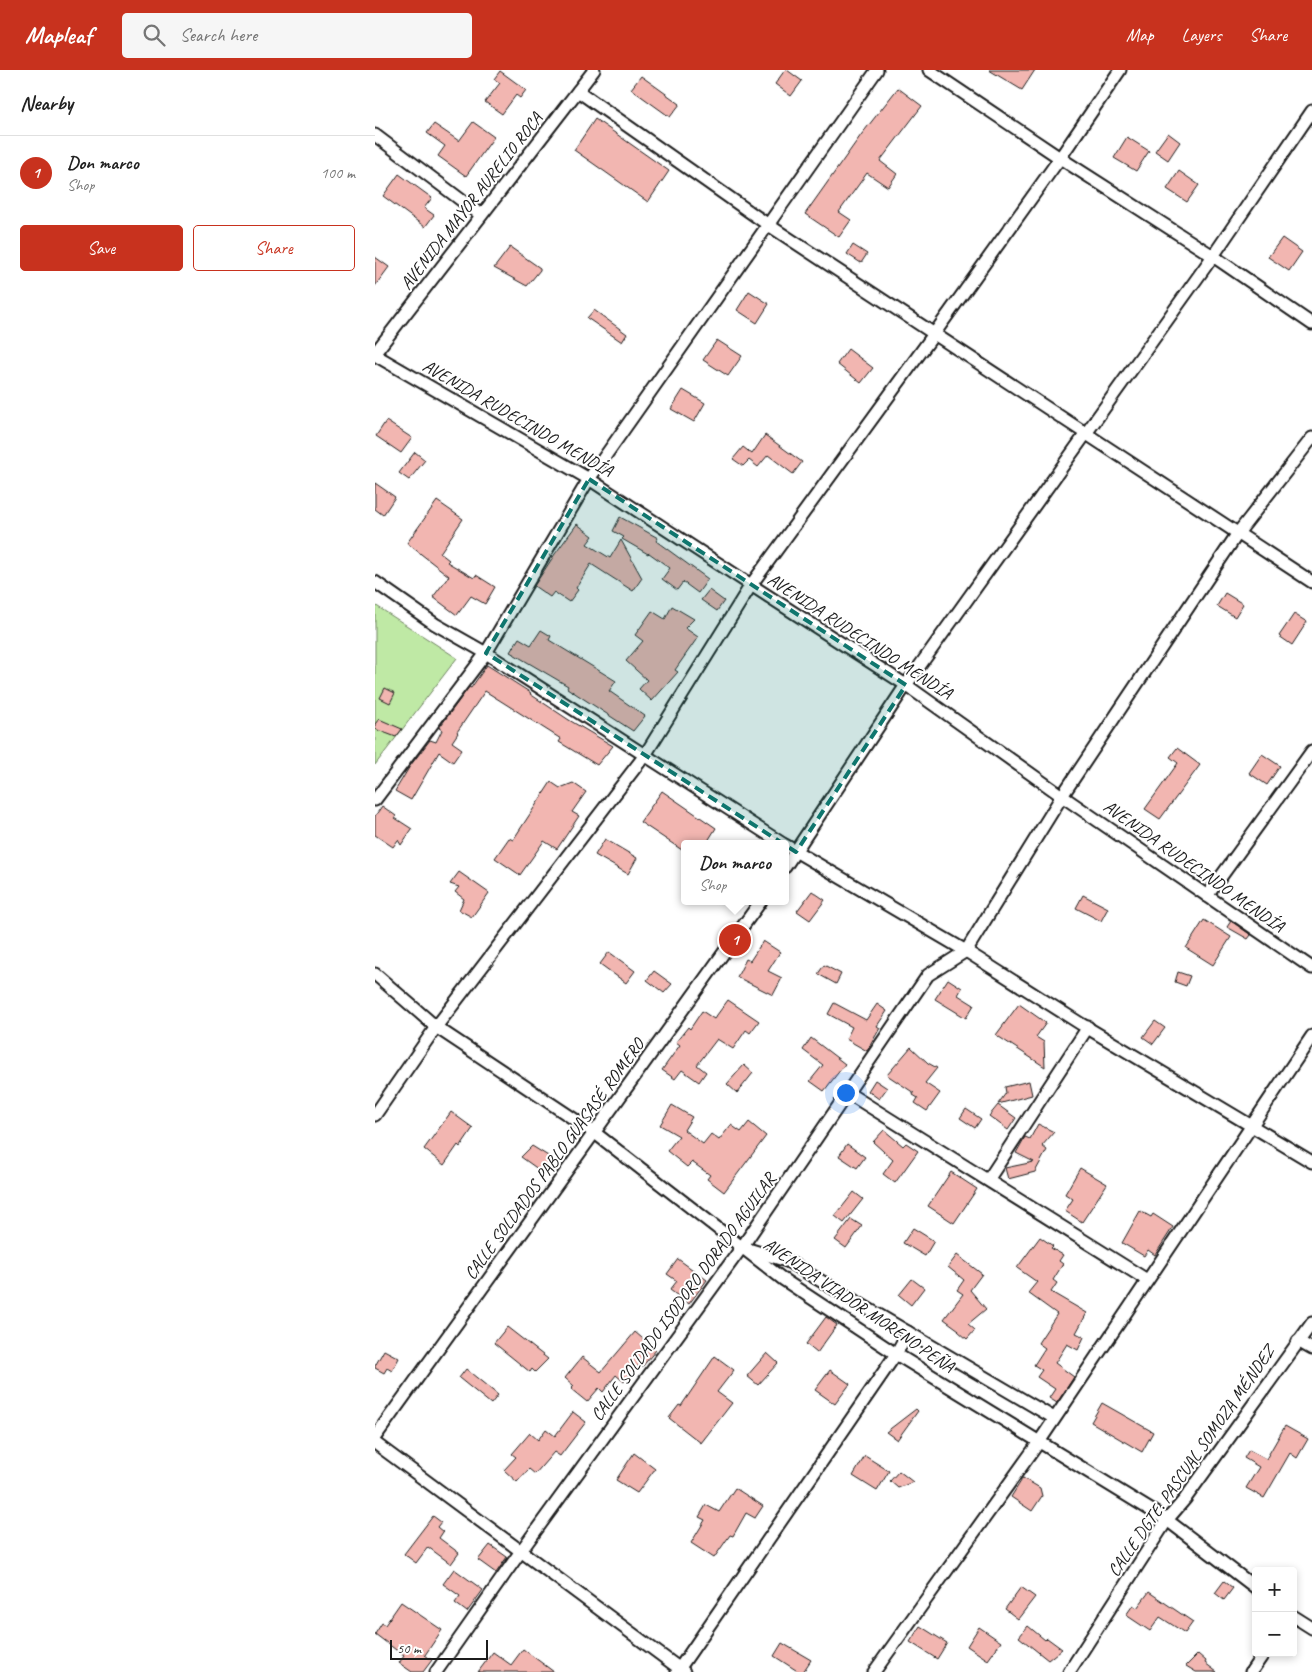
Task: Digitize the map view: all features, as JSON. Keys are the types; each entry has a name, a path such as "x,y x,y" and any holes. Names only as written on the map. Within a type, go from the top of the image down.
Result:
{"street":[{"name":"AVENIDA MAYOR AURELIO ROCA","path":"375,354 594,70"},
{"path":"375,800 486,653 589,479 877,70"},
{"path":"929,70 1059,158 1213,256 1312,324"},
{"path":"375,1115 436,1027 645,755 751,585 934,334 1120,70"},
{"path":"578,91 767,224 1312,582"},
{"path":"789,862 906,685 1213,256 1312,111"},
{"path":"375,135 481,215"},
{"name":"AVENIDA RUDECINDO MENDÍA","path":"375,354 589,479 906,685 1062,796 1312,968"},
{"path":"966,951 1062,796 1238,533 1312,438"},
{"path":"375,582 435,624 486,653 778,840"},
{"path":"1207,896 1312,751"},
{"path":"789,847 966,951 1312,1162"},
{"name":"CALLE SOLDADOS PABLO GUASASÉ ROMERO","path":"375,1436 758,905"},
{"name":"CALLE SOLDADO ISODORO DORADO AGUILAR","path":"436,1672 521,1551 742,1248 929,975 966,951"},
{"path":"375,974 436,1027 595,1133 742,1248"},
{"path":"988,1180 1088,1027"},
{"path":"874,1672 1039,1442 1312,1036"},
{"path":"848,1094 1147,1280"},
{"name":"AVENIDA VIADOR MORENO PEÑA","path":"742,1248 787,1261 1054,1418"},
{"name":"AVENIDA VIADOR MORENO PEÑA","path":"742,1248 784,1280 896,1354 1167,1520 1252,1585"},
{"name":"CALLE DGTE. PASCUAL SOMOZA MÉNDEZ","path":"1069,1672 1167,1520 1185,1499 1312,1323"},
{"path":"375,1443 680,1671 896,1354 908,1332"},
{"path":"1298,1341 1312,1349"},
{"path":"1297,1619 1312,1628"},
{"path":"1251,1672 1262,1657"}],"highlighted area":[{"path":"589,479 906,685 796,852 486,653"}],"green space":[{"path":"375,605 457,658 375,765"}],"building":[{"path":"785,70 802,81 791,96 775,84"},
{"path":"989,70 1035,70 1022,90"},
{"path":"500,71 526,90 520,98 516,95 502,114 485,102 500,83 494,79"},
{"path":"641,76 680,104 670,117 631,89"},
{"path":"898,88 922,106 880,161 897,174 888,187 867,173 839,212 851,220 839,237 805,214 861,135"},
{"path":"595,119 669,171 648,202 574,150"},
{"path":"473,122 494,137 466,176 438,156 445,146 427,133 434,124 459,141"},
{"path":"1168,133 1180,142 1168,160 1155,151"},
{"path":"1127,137 1149,151 1136,171 1114,158"},
{"path":"1179,171 1199,185 1187,202 1167,189"},
{"path":"399,174 432,198 424,208 434,215 425,227 383,196"},
{"path":"1282,238 1302,252 1289,271 1268,257"},
{"path":"853,245 867,254 861,263 847,254"},
{"path":"510,247 540,268 527,286 494,268"},
{"path":"375,257 389,267 375,286"},
{"path":"749,291 769,304 757,323 737,310"},
{"path":"594,310 627,334 622,342 587,318"},
{"path":"717,340 742,356 728,376 703,360"},
{"path":"848,349 873,368 861,383 837,364"},
{"path":"683,390 705,403 694,422 671,409"},
{"path":"386,421 412,438 401,453 376,436"},
{"path":"765,435 802,462 793,474 768,455 758,467 749,460 743,466 733,459 743,447 752,454"},
{"path":"415,452 425,460 409,480 399,473"},
{"path":"375,483 395,497 383,515 375,509"},
{"path":"437,501 463,519 440,553 449,560 447,562 474,578 476,575 495,587 485,604 471,596 457,615 433,597 449,576 407,543"},
{"path":"620,517 658,538 656,541 708,579 698,593 683,582 677,590 662,579 670,568 649,553 622,539 624,537 613,531"},
{"path":"577,524 593,536 587,544 610,558 621,540 642,578 633,591 591,564 576,588 578,590 569,602 554,592 550,597 534,586"},
{"path":"709,590 724,601 717,611 701,600"},
{"path":"1225,593 1243,604 1235,617 1217,606"},
{"path":"672,606 694,619 685,628 698,637 675,670 678,672 652,701 639,689 647,680 626,661 643,641 635,635 652,611 665,619"},
{"path":"1294,614 1307,622 1292,645 1279,636"},
{"path":"541,630 551,636 549,640 616,681 609,691 645,716 633,731 567,688 568,686 510,652 519,638 531,645"},
{"path":"487,665 569,720 613,746 597,765 559,742 561,739 485,691 452,742 462,749 453,762 439,752 411,800 395,791 410,766 430,740 436,742 442,730 439,728"},
{"path":"385,688 395,693 390,703 380,698"},
{"path":"379,719 402,729 396,737 375,729 375,724"},
{"path":"1177,748 1200,765 1160,819 1145,809 1178,763 1170,757"},
{"path":"1262,754 1280,766 1267,785 1249,773"},
{"path":"551,782 560,788 573,783 586,792 572,812 579,816 557,849 544,841 520,875 495,858 509,838 513,840"},
{"path":"662,791 716,828 708,840 681,840 681,849 640,822"},
{"path":"382,806 396,816 395,818 412,829 401,845 398,840 393,847 375,835 375,816"},
{"path":"605,839 637,858 628,874 595,855"},
{"path":"459,872 489,893 472,917 459,910 464,899 455,892 459,887 450,884"},
{"path":"812,891 825,900 810,920 797,911"},
{"path":"1083,895 1108,908 1101,921 1076,908"},
{"path":"1204,920 1231,937 1213,965 1186,948"},
{"path":"1231,921 1251,935 1248,939 1227,927"},
{"path":"763,941 780,952 768,971 782,978 773,995 737,977 746,959 750,961"},
{"path":"609,952 635,971 626,983 600,964"},
{"path":"824,965 841,974 836,984 818,974"},
{"path":"654,971 672,984 664,993 647,980"},
{"path":"1178,972 1190,976 1186,986 1175,982"},
{"path":"948,979 962,988 958,995 974,1005 966,1018 935,999"},
{"path":"728,1000 759,1021 750,1033 746,1030 733,1049 717,1039 697,1065 706,1072 699,1082 682,1070 675,1079 662,1070 680,1045 676,1042 688,1027 690,1029 702,1011 714,1019"},
{"path":"834,1003 866,1020 877,1004 887,1011 877,1026 880,1028 867,1051 846,1039 852,1027 828,1014"},
{"path":"1019,1004 1046,1023 1036,1037 1044,1042 1045,1067 996,1035"},
{"path":"1155,1021 1165,1028 1153,1044 1143,1037"},
{"path":"811,1038 845,1064 824,1091 810,1081 823,1065 803,1050"},
{"path":"911,1047 928,1063 937,1068 925,1083 940,1093 927,1111 915,1103 918,1098 913,1095 914,1093 887,1075"},
{"path":"744,1065 753,1073 737,1093 727,1084"},
{"path":"875,1080 887,1088 879,1099 868,1091"},
{"path":"1029,1081 1032,1095 998,1104 1006,1093 1005,1087"},
{"path":"672,1105 692,1117 684,1130 703,1144 711,1134 719,1140 731,1125 741,1132 749,1122 766,1136 724,1192 707,1179 710,1175 692,1162 687,1167 667,1151 679,1136 660,1125"},
{"path":"998,1105 1016,1118 1008,1130 989,1116"},
{"path":"966,1109 981,1119 975,1128 960,1118"},
{"path":"451,1112 473,1128 444,1165 424,1149"},
{"path":"1038,1124 1054,1132 1042,1146 1047,1150 1035,1172 1008,1179 1005,1168 1034,1162 1016,1153 1025,1137 1030,1139"},
{"path":"884,1130 903,1146 906,1143 918,1151 895,1183 883,1174 893,1160 873,1142"},
{"path":"847,1144 865,1157 857,1168 839,1156"},
{"path":"532,1146 553,1159 542,1172 521,1157"},
{"path":"1080,1168 1107,1184 1082,1222 1065,1211 1073,1199 1065,1194"},
{"path":"951,1172 977,1189 954,1223 928,1206"},
{"path":"854,1192 863,1199 844,1223 835,1216"},
{"path":"1140,1211 1151,1217 1153,1214 1173,1227 1155,1255 1148,1250 1144,1256 1122,1243"},
{"path":"851,1219 862,1226 846,1248 835,1240"},
{"path":"913,1228 934,1241 925,1256 903,1243"},
{"path":"1040,1237 1053,1246 1051,1248 1063,1255 1059,1261 1063,1264 1053,1280 1057,1283 1051,1292 1087,1313 1076,1333 1084,1337 1078,1350 1067,1344 1055,1363 1074,1377 1057,1403 1049,1398 1055,1389 1037,1377 1042,1370 1034,1365 1045,1348 1038,1343 1057,1314 1028,1293 1037,1282 1017,1268"},
{"path":"957,1255 982,1274 970,1290 986,1309 968,1324 975,1330 967,1339 959,1330 944,1319 963,1294 957,1290 964,1280 948,1267"},
{"path":"678,1259 707,1280 689,1304 670,1290 677,1281 667,1274"},
{"path":"912,1279 924,1288 911,1305 899,1295"},
{"path":"826,1317 837,1325 817,1353 806,1344"},
{"path":"507,1327 548,1359 535,1372 532,1369 530,1372 494,1343"},
{"path":"635,1332 656,1350 642,1367 639,1365 624,1382 616,1375 603,1392 599,1388 587,1402 571,1389 574,1386 565,1378 582,1357 601,1372"},
{"path":"384,1350 399,1358 392,1371 387,1368 384,1373 375,1368 375,1366"},
{"path":"767,1353 778,1363 758,1385 747,1376"},
{"path":"715,1356 734,1370 717,1392 732,1403 701,1443 669,1418 679,1405 681,1406"},
{"path":"466,1369 498,1395 491,1404 459,1378"},
{"path":"830,1370 850,1384 835,1404 815,1390"},
{"path":"1102,1403 1153,1432 1142,1452 1091,1422"},
{"path":"916,1409 918,1411 897,1440 886,1432"},
{"path":"573,1412 586,1422 560,1456 554,1452 535,1474 529,1469 517,1482 504,1470 516,1457 512,1454 530,1433 538,1440 546,1429 555,1436"},
{"path":"1285,1426 1308,1439 1297,1458 1290,1453 1264,1498 1246,1488 1259,1467 1244,1458 1249,1450 1266,1459"},
{"path":"634,1453 655,1469 637,1493 616,1480"},
{"path":"865,1456 889,1471 877,1491 853,1476"},
{"path":"899,1471 913,1482 898,1488 890,1481"},
{"path":"1023,1478 1040,1488 1042,1496 1032,1511 1011,1497"},
{"path":"735,1488 763,1506 755,1518 746,1513 733,1536 730,1535 714,1558 691,1543 705,1520 699,1517 706,1505 719,1512"},
{"path":"433,1516 441,1522 437,1527 443,1532 439,1538 459,1553 451,1564 428,1547 416,1563 404,1554"},
{"path":"490,1545 507,1557 496,1573 478,1560"},
{"path":"454,1569 483,1590 467,1612 455,1603 460,1596 443,1584"},
{"path":"1224,1581 1233,1588 1224,1600 1215,1593"},
{"path":"1021,1587 1035,1597 1018,1619 1005,1609"},
{"path":"1149,1592 1193,1622 1185,1633 1160,1617 1150,1631 1126,1615 1133,1605 1137,1608"},
{"path":"401,1602 442,1630 425,1655 432,1660 423,1672 412,1672 399,1663 404,1656 375,1634 382,1623 385,1625"},
{"path":"920,1626 947,1643 937,1659 910,1642"},
{"path":"1028,1626 1045,1640 1047,1638 1062,1649 1048,1660 1019,1637"},
{"path":"979,1627 1001,1642 988,1660 967,1646"},
{"path":"782,1643 811,1660 803,1672 799,1672 774,1656"},
{"path":"523,1649 554,1672 478,1672 493,1652 511,1665"},
{"path":"1198,1654 1206,1661 1205,1663 1217,1672 1196,1672 1186,1666"}],"place":[{"name":"Don marco","path":"735,940"}]}
